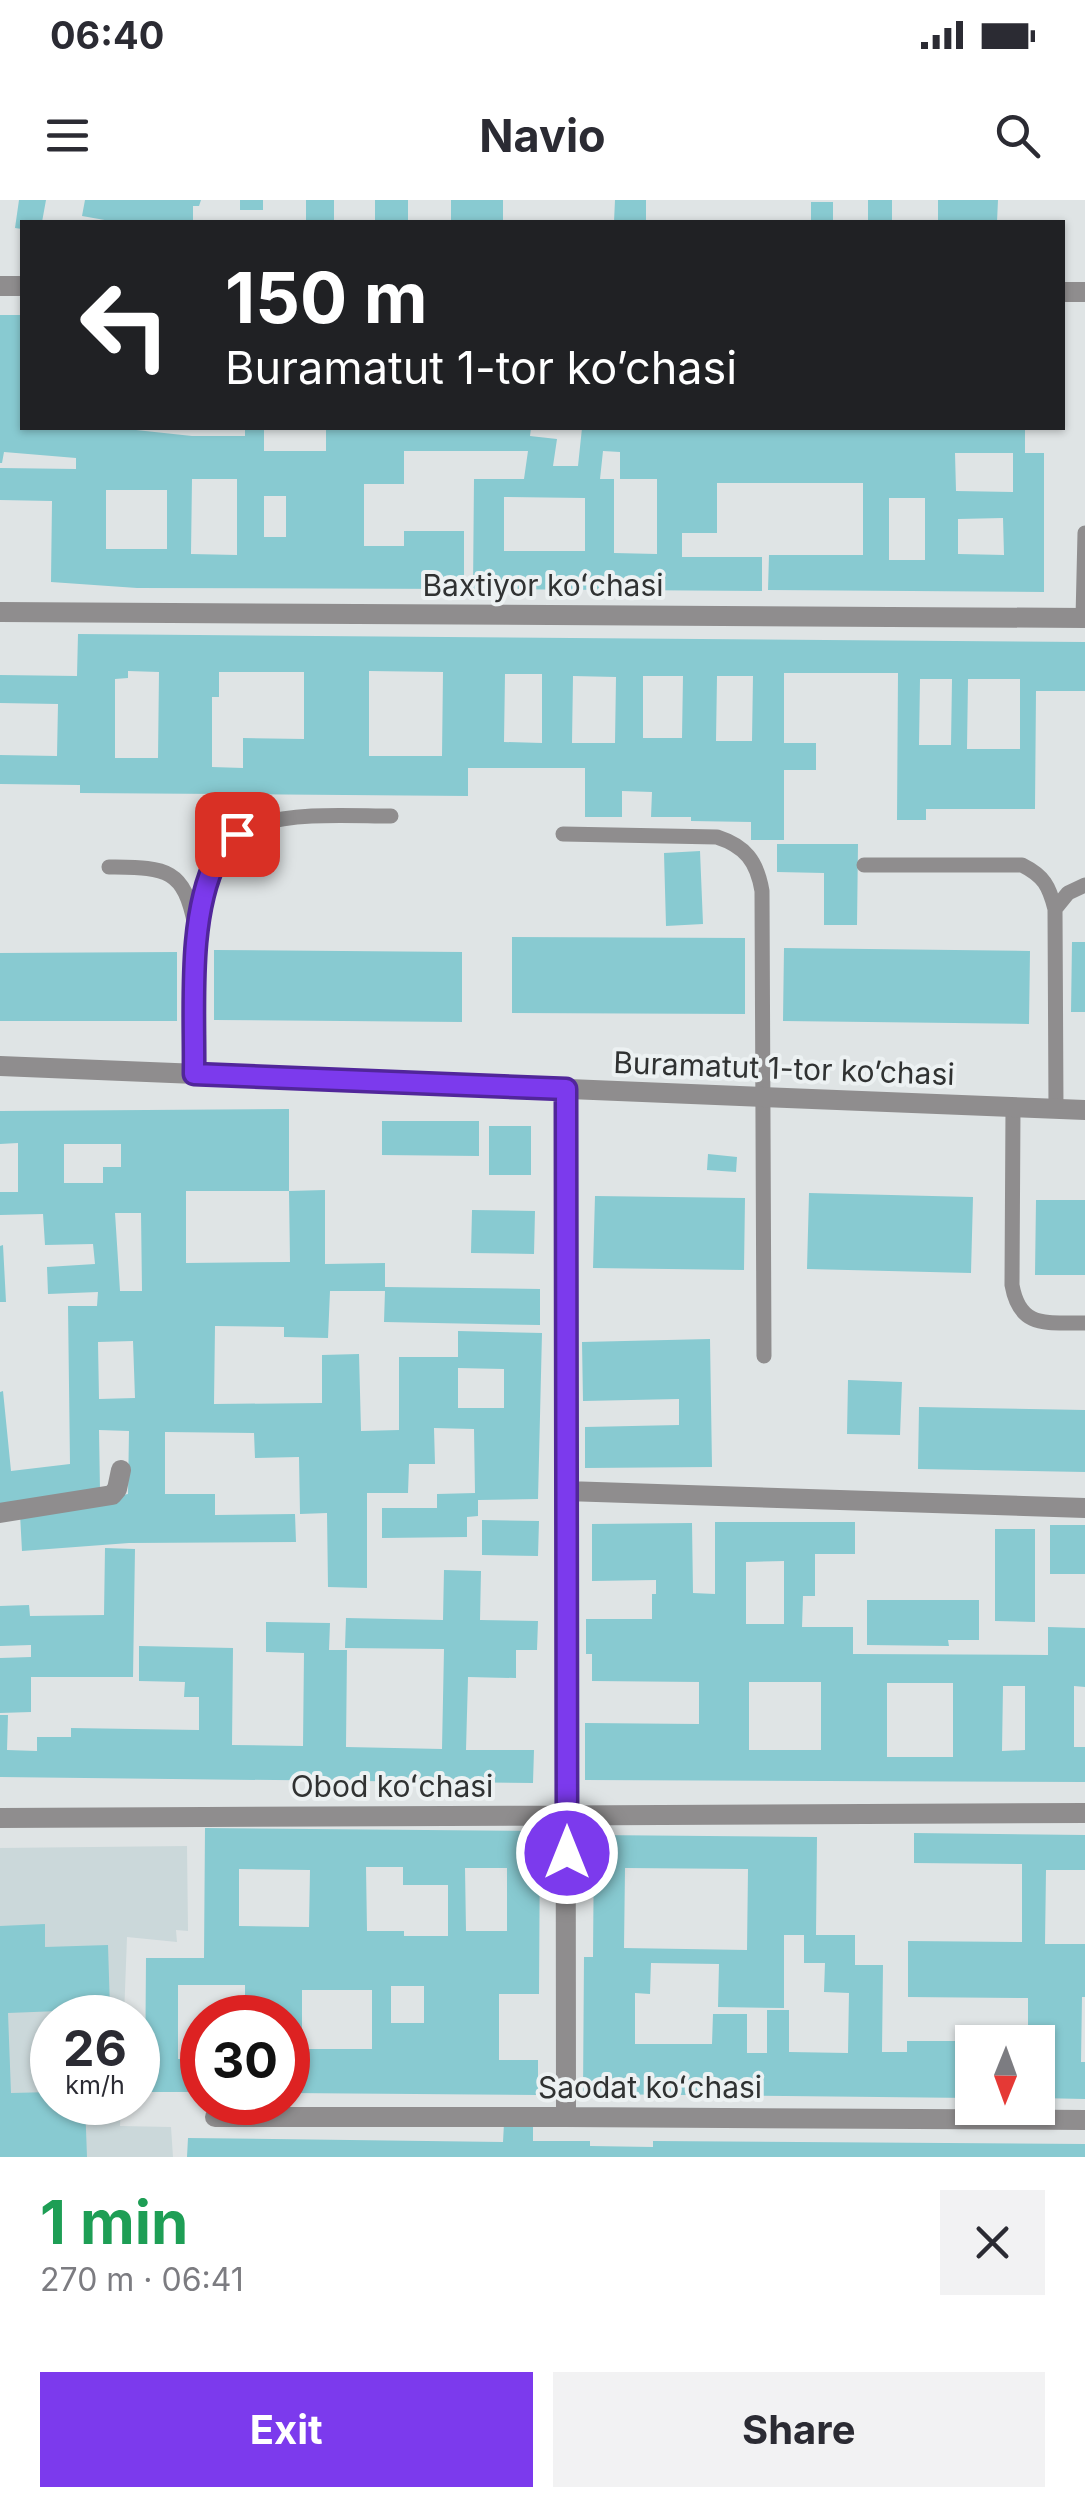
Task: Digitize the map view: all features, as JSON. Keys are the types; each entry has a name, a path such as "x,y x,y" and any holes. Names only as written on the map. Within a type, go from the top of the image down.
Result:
{"street":[{"name":"Baxtiyor koʻchasi","path":"0,612 1084,618"},
{"name":"Buramatut 1-tor koʼchasi","path":"0,1066 1085,1110"},
{"path":"566,1089 566,2117"},
{"path":"0,1513 112,1495 121,1470"},
{"path":"566,1491 1085,1508"},
{"name":"Obod koʻchasi","path":"0,1818 1085,1814"},
{"name":"Saodat koʻchasi","path":"310,2117 1085,2120"}],"lane":[{"path":"1084,618 1085,533"},
{"path":"194,1074 196,935 205,886 218,855 237,834 264,823 391,816"},
{"path":"563,834 717,837 734,842 745,851 760,879 764,1356"},
{"path":"864,865 1022,866 1038,873 1050,890 1054,909 1056,1109"},
{"path":"109,868 160,870 180,883 190,898 196,935"},
{"path":"1054,909 1068,892 1085,885"},
{"path":"1013,1107 1012,1285 1017,1305 1028,1318 1039,1322 1085,1323"}],"shaded area":[{"path":"187,1846 188,1931 176,1930 177,1942 127,1937 125,1995 30,1995 30,2125 171,2127 173,2157 0,2157 0,1848"}],"building":[{"path":"19,200 46,200 42,220 20,220 20,229 15,228"},
{"path":"85,200 201,200 199,206 193,206 193,220 105,220 82,216"},
{"path":"240,200 263,200 263,210 240,210"},
{"path":"306,200 334,200 334,220 306,220"},
{"path":"375,200 408,200 408,220 375,220"},
{"path":"451,200 503,200 503,220 451,220"},
{"path":"615,200 646,200 646,220 614,220"},
{"path":"868,200 892,200 892,220 868,220"},
{"path":"938,200 998,200 997,220 938,220"},
{"path":"811,202 833,202 833,220 811,220"},
{"path":"0,315 20,315 20,430 136,430 245,436 245,430 264,430 264,451 326,451 326,430 531,430 530,436 557,439 553,466 578,466 582,430 1025,430 1025,453 1044,453 1044,592 768,590 769,555 863,555 863,483 717,483 717,533 682,533 682,557 762,557 762,591 473,589 474,479 524,479 528,451 404,451 404,484 364,484 364,546 404,546 404,531 464,531 464,589 137,588 51,582 52,501 0,500 0,468 76,469 76,458 4,452 2,463","holes":["603,451 620,452 620,479 657,479 657,554 614,553 614,479 600,479","955,453 1013,453 1013,492 956,491","192,479 237,479 237,555 191,554","106,490 167,490 167,549 106,549","264,496 286,496 286,537 264,537","504,497 585,498 585,551 504,551","889,498 925,498 925,560 889,560","1003,518 1004,555 958,554 958,519"]},
{"path":"78,634 1085,642 1085,691 1036,691 1035,809 926,809 926,820 897,820 898,673 784,673 784,743 816,743 816,770 784,770 784,840 751,840 751,822 651,817 652,792 622,791 622,817 585,817 585,768 468,768 468,796 80,793 80,785 0,784 0,755 57,756 58,704 0,703 0,675 77,676","holes":["128,671 159,672 158,758 115,758 115,679 128,678","369,671 443,672 442,756 369,756","219,672 304,672 304,739 243,738 243,768 212,767 212,697 219,697","505,674 542,674 542,743 504,742","573,676 616,677 615,743 572,743","643,676 683,676 682,738 643,738","717,676 753,676 752,741 716,741","920,679 952,679 951,745 919,745","968,679 1020,679 1020,749 967,749"]},
{"path":"777,844 858,844 857,925 824,925 824,873 777,872"},
{"path":"700,851 703,924 666,926 664,853"},
{"path":"512,937 745,938 745,1014 512,1013"},
{"path":"1072,942 1085,942 1085,1012 1071,1012"},
{"path":"784,948 1030,951 1029,1024 783,1021"},
{"path":"214,950 462,952 462,1022 214,1020"},
{"path":"177,952 177,1021 0,1021 0,953"},
{"path":"289,1109 289,1191 325,1190 325,1264 385,1263 385,1287 540,1289 540,1325 384,1322 385,1291 330,1291 328,1338 284,1337 284,1327 215,1326 214,1404 322,1403 322,1355 359,1354 361,1431 399,1430 399,1357 458,1357 458,1331 542,1333 538,1499 478,1500 478,1516 467,1517 467,1537 382,1538 382,1508 437,1508 437,1494 475,1493 474,1429 434,1428 435,1464 409,1464 408,1493 367,1493 367,1588 328,1587 327,1513 300,1514 299,1457 255,1458 254,1433 165,1432 165,1494 215,1494 215,1515 295,1514 296,1542 129,1543 22,1551 20,1514 128,1494 129,1431 99,1430 100,1491 0,1504 0,1392 3,1391 11,1471 70,1464 68,1306 97,1306 98,1292 48,1294 47,1267 95,1264 93,1244 45,1245 43,1214 0,1215 0,1192 18,1192 18,1143 0,1144 0,1111","holes":["64,1144 121,1144 121,1167 103,1167 103,1183 64,1183","186,1191 289,1191 290,1262 186,1263","115,1213 141,1213 142,1291 120,1291","133,1341 135,1398 99,1399 98,1342","458,1368 504,1369 504,1408 458,1408"]},
{"path":"382,1121 479,1121 479,1156 382,1155"},
{"path":"489,1126 531,1126 531,1175 489,1175"},
{"path":"708,1154 737,1157 736,1172 707,1170"},
{"path":"809,1193 973,1197 971,1273 807,1269"},
{"path":"595,1196 745,1198 744,1270 593,1268"},
{"path":"1036,1200 1085,1200 1085,1275 1035,1275"},
{"path":"472,1210 535,1211 534,1254 471,1253"},
{"path":"3,1245 6,1302 0,1302 0,1246"},
{"path":"710,1339 712,1467 585,1468 585,1427 679,1425 679,1399 583,1401 582,1342"},
{"path":"848,1380 902,1382 900,1435 847,1434"},
{"path":"919,1407 1085,1410 1085,1472 918,1469"},
{"path":"482,1520 539,1521 538,1556 482,1555"},
{"path":"715,1522 855,1522 855,1554 815,1554 815,1596 803,1596 802,1627 853,1627 853,1654 1048,1655 1048,1627 1085,1628 1085,1687 1074,1686 1074,1747 1085,1747 1085,1782 585,1780 585,1723 699,1724 699,1682 592,1681 592,1654 586,1654 586,1619 652,1619 656,1580 592,1581 592,1524 692,1523 693,1593 715,1594","holes":["784,1561 784,1624 746,1624 746,1562","749,1682 821,1682 821,1750 749,1750","887,1683 953,1683 953,1757 887,1757","1003,1686 1025,1686 1025,1750 1002,1751"]},
{"path":"1050,1525 1085,1525 1085,1574 1050,1574"},
{"path":"995,1529 1035,1529 1035,1622 995,1621"},
{"path":"105,1548 135,1549 133,1677 31,1677 31,1712 0,1713 0,1658 31,1657 31,1645 0,1646 0,1606 29,1605 30,1616 104,1615"},
{"path":"444,1570 481,1571 480,1620 538,1621 537,1650 516,1650 516,1678 468,1677 466,1750 534,1750 533,1783 0,1777 0,1715 8,1715 7,1750 37,1751 37,1737 71,1737 71,1728 199,1730 199,1697 184,1697 185,1682 139,1681 139,1646 233,1648 232,1745 303,1746 304,1653 266,1652 266,1622 330,1623 329,1650 347,1650 346,1747 442,1749 444,1649 345,1648 346,1618 443,1620"},
{"path":"867,1600 979,1600 979,1640 948,1640 949,1646 867,1645"},
{"path":"205,1828 540,1831 539,1994 499,1994 499,2060 538,2060 538,2095 310,2093 310,2049 372,2049 372,1990 245,1995 245,1985 178,1985 180,2092 160,2092 160,1995 146,1995 146,1958 204,1958","holes":["366,1867 403,1867 403,1885 448,1885 448,1936 367,1931","465,1868 507,1868 507,1931 466,1931","239,1869 310,1870 309,1927 239,1926","391,1986 424,1986 424,2023 391,2023"]},
{"path":"914,1833 1085,1835 1085,1870 1046,1870 1045,1944 1085,1944 1081,2062 1085,2062 1085,2099 1055,2098 1055,2025 1028,2025 1028,1998 908,1997 908,1941 1022,1942 1022,1864 914,1863"},
{"path":"594,1835 817,1837 816,1935 855,1935 855,1965 883,1965 882,2052 907,2052 907,2041 955,2041 955,2098 583,2094 584,1957 593,1957","holes":["625,1868 748,1869 747,1950 624,1948","784,1935 804,1935 804,1963 825,1963 824,1992 849,1993 848,2053 789,2052 789,2010 767,2010 767,2053 747,2053 747,2014 713,2014 712,2044 635,2044 635,1993 650,1994 651,1963 719,1964 718,2007 784,2008"]},
{"path":"45,1924 45,1947 108,1945 110,1995 30,1995 30,2012 8,2013 11,2093 30,2093 30,2125 86,2125 87,2157 0,2157 0,1926"},
{"path":"504,2123 533,2124 533,2141 590,2141 590,2146 653,2147 653,2141 1085,2144 1085,2157 187,2157 188,2138 503,2142"}],"route":[{"path":"237,834 218,855 205,886 196,935 194,1074 566,1089 567,1853"}]}
